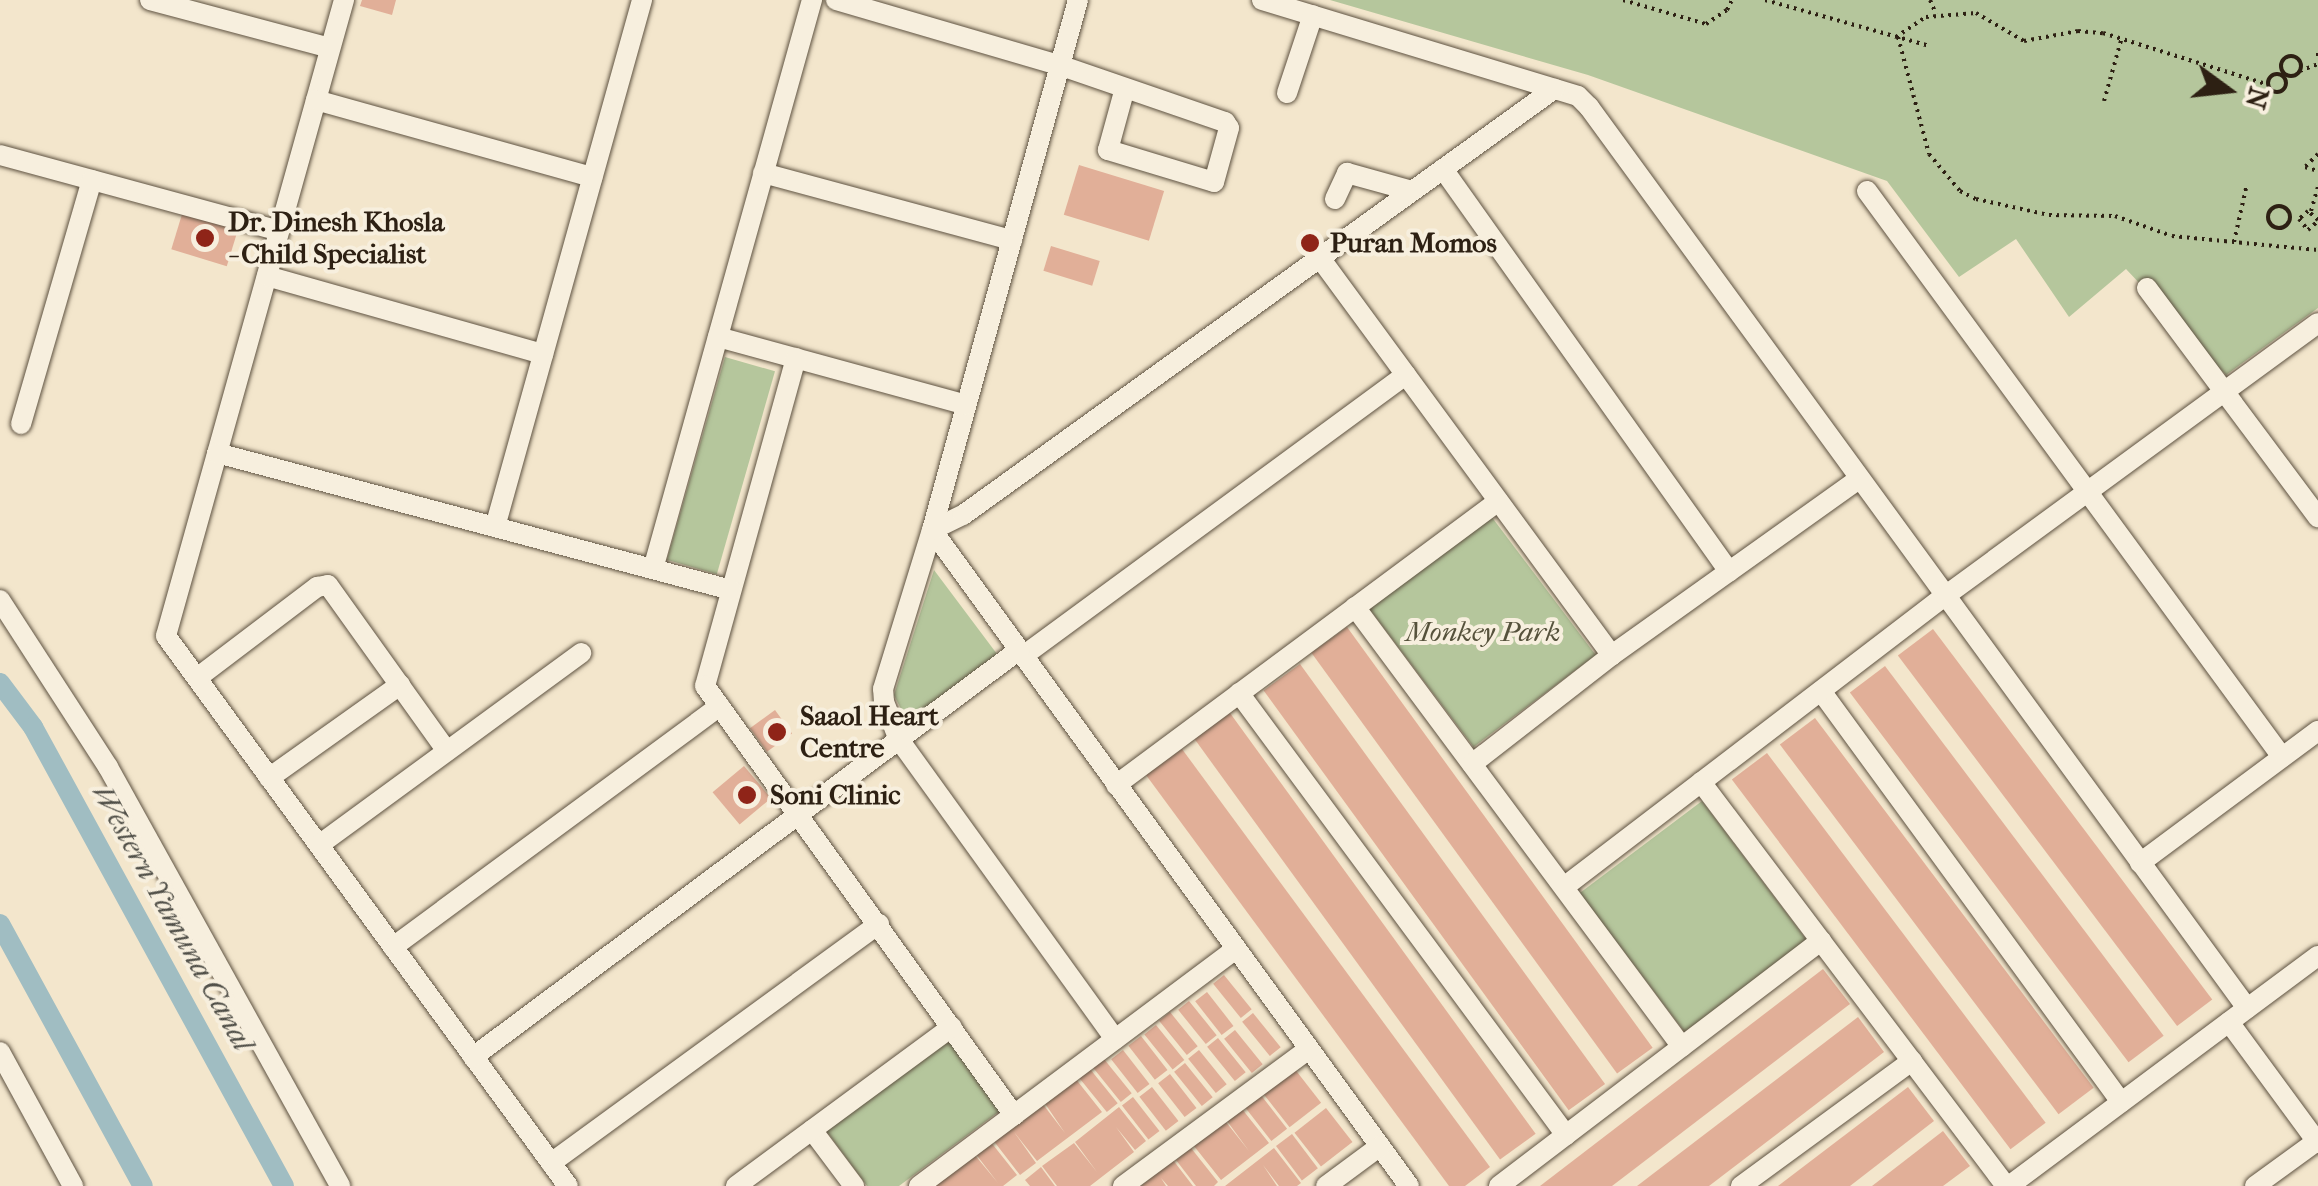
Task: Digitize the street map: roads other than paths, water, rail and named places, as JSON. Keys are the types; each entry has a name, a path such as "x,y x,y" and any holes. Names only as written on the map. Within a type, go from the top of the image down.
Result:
{"street":[{"path":"150,0 330,48"},
{"path":"344,0 166,636 568,1186"},
{"path":"653,570 812,0"},
{"path":"836,0 1059,65 1228,123 1214,182 1108,150 1125,88"},
{"path":"1078,0 932,530 883,690 898,740 1115,1039"},
{"path":"1262,0 1554,88 1578,96 1589,107 2247,1008"},
{"path":"495,527 592,176 635,2"},
{"path":"1287,93 1312,16"},
{"path":"932,530 964,515 1554,88"},
{"path":"316,100 592,176"},
{"path":"0,154 279,231"},
{"path":"1442,169 1729,572"},
{"path":"764,173 1012,240"},
{"path":"1335,199 1347,174 1412,191"},
{"path":"22,424 92,180"},
{"path":"1867,191 2282,758"},
{"path":"1320,258 1612,656"},
{"path":"267,276 543,354"},
{"path":"2147,288 2318,517"},
{"path":"1564,887 1945,596 2318,324"},
{"path":"718,337 966,406"},
{"path":"796,358 705,686 1014,1115"},
{"path":"473,1057 898,740 1406,375"},
{"path":"217,453 731,590"},
{"path":"1472,764 1612,656 1859,479"},
{"path":"1116,785 1498,500"},
{"path":"932,530 1410,1186"},
{"path":"197,678 323,584 334,590 447,751"},
{"path":"0,600 108,768 340,1186"},
{"path":"1356,607 1682,1047"},
{"path":"318,845 581,653"},
{"path":"270,778 400,684"},
{"path":"1821,691 2122,1102"},
{"path":"1240,693 1566,1136"},
{"path":"393,947 720,706"},
{"path":"2140,863 2318,731"},
{"path":"1701,782 2007,1186 2318,956"},
{"path":"551,1163 879,924"},
{"path":"1499,1186 1821,941"},
{"path":"918,1186 1236,950"},
{"path":"2229,1022 2310,1114 2317,1142 2255,1186"},
{"path":"736,1186 952,1027"},
{"path":"1124,1186 1309,1049"},
{"path":"0,1052 73,1186"},
{"path":"1741,1186 1912,1061"},
{"path":"812,1130 854,1186"},
{"path":"1326,1186 1380,1146"}],"waterway":[{"name":"Western Yamuna Canal","path":"0,683 33,727 284,1186"},
{"path":"0,924 143,1186"}],"place":[{"name":"Dr. Dinesh Khosla - Child Specialist","path":"205,238"},
{"name":"Puran Momos","path":"1310,243"},
{"name":"Saaol Heart Centre","path":"777,732"},
{"name":"Soni Clinic","path":"747,795"}],"park label":[{"name":"Monkey Park","path":"1483,632"}]}
